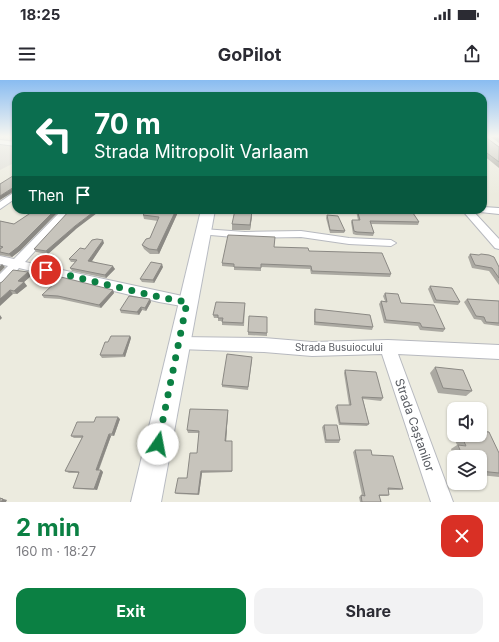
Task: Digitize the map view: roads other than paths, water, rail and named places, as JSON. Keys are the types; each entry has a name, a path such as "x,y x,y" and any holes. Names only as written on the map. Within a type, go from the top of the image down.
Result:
{"main road":[{"path":"146,502 187,302 207,214"}],"street":[{"path":"0,206 12,197"},
{"path":"487,210 499,210"},
{"path":"0,282 63,214"},
{"path":"471,214 499,246"},
{"path":"203,232 245,235 301,234 349,241 391,243"},
{"path":"0,260 159,297 187,302"},
{"name":"Strada Busuiocului","path":"179,343 264,345 312,349 388,347 499,352"},
{"name":"Strada Caștanilor","path":"388,347 442,502"}]}
